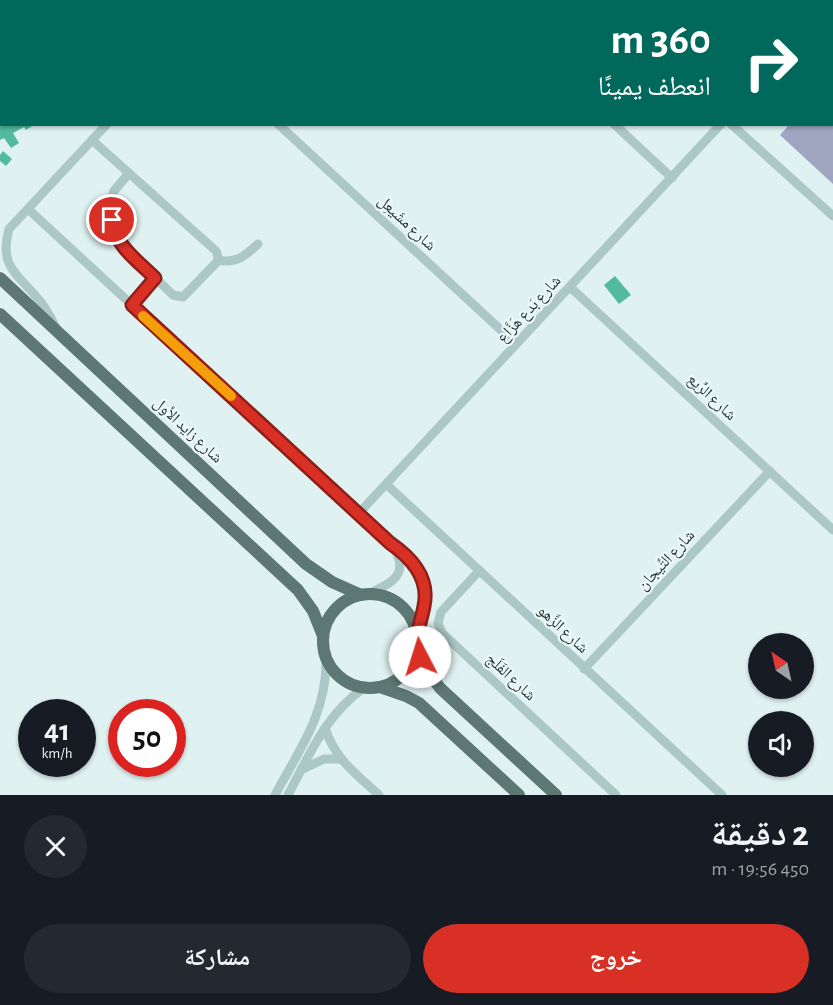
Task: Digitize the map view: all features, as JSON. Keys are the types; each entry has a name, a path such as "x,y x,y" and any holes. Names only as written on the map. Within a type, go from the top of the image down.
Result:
{"main road":[{"name":"شارع زايد الأول","path":"0,278 306,564 332,582 364,594"},
{"path":"0,314 298,590 313,611 323,636 326,660 342,679 365,687 378,687 419,703 519,795"},
{"path":"323,636 328,620 338,606 352,597 364,594 383,595 396,602 411,618 416,632 416,646 412,662 407,669 394,681 378,687"},
{"path":"416,646 425,668 440,688 556,795"}],"street":[{"path":"0,236 105,126"},
{"name":"شارع مشَيعِل","path":"280,126 516,344"},
{"path":"616,126 672,178"},
{"name":"شارع بَدع هَزَّاع","path":"359,513 719,126"},
{"path":"733,126 833,216"},
{"path":"92,140 216,251 218,260"},
{"path":"129,174 112,195 110,206 113,227 122,246 155,278 173,295 183,297 218,260"},
{"path":"28,209 412,561 423,580 425,605 416,632"},
{"path":"9,229 1,246 2,261 40,301 58,332"},
{"path":"218,260 239,259 258,244"},
{"path":"132,305 155,278"},
{"name":"شارع الرِّيع","path":"570,287 833,530"},
{"name":"شارع التِّيجان","path":"584,669 770,471"},
{"name":"شارع الزَّهو","path":"386,484 722,795"},
{"path":"364,594 383,587 398,575 400,562 390,543"},
{"name":"شارع الفَلَج","path":"478,571 441,612 438,623 442,633 616,795"},
{"path":"275,795 317,717 325,689 326,660"},
{"path":"288,795 325,728 344,703 365,687"},
{"path":"325,728 340,759 380,795"},
{"path":"301,770 316,761 340,759"}],"shaded area":[{"path":"788,126 833,126 833,184 780,135"}],"building":[{"path":"0,126 32,126 26,130 24,127 13,133 19,143 11,148 4,138 0,140"},
{"path":"3,151 12,159 6,166 0,161"},
{"path":"615,276 631,295 619,304 604,285"}],"slow traffic":[{"path":"143,316 231,396"}],"route":[{"path":"112,220 118,241 155,278 132,305 412,561 423,580 425,592 425,605 416,632 416,646 420,657"}]}
